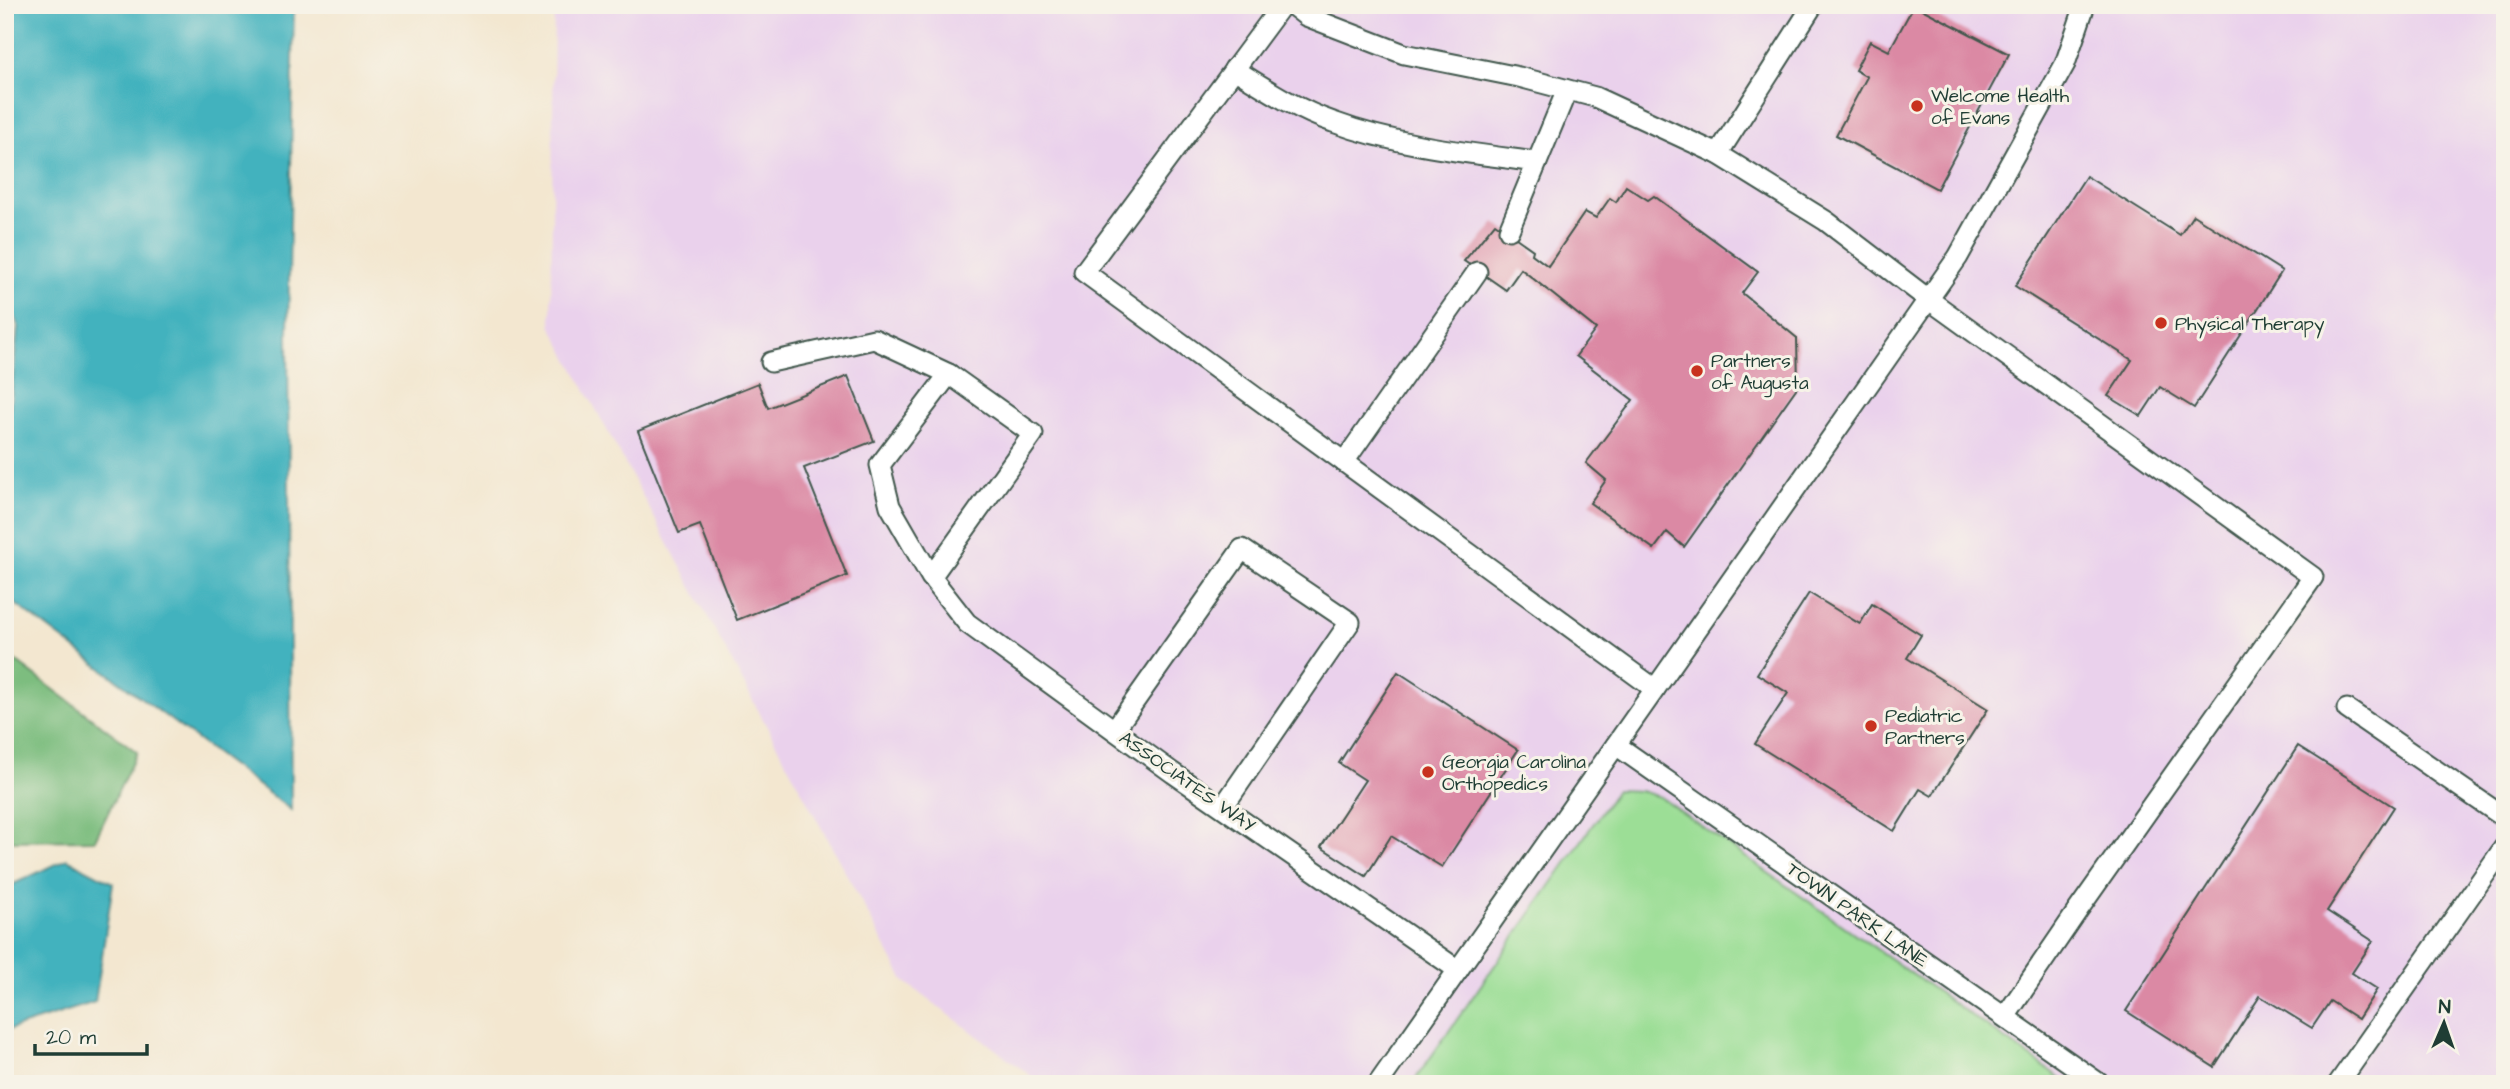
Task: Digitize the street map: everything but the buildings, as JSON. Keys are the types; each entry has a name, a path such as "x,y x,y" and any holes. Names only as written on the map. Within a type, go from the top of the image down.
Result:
{"lane":[{"path":"1282,5 1084,272 1655,690"},
{"path":"1292,5 1306,16 1404,54 1519,77 1595,97 1718,154 1826,221 1928,299 2313,577 2005,1017"},
{"path":"1718,154 1813,5"},
{"path":"1378,1084 1958,257 2065,64 2085,5"},
{"path":"1234,69 1284,100 1332,122 1455,151 1538,162"},
{"path":"1509,230 1567,90"},
{"path":"1344,462 1476,272"},
{"path":"771,362 874,339 949,374 1033,434 931,577"},
{"name":"ASSOCIATES WAY","path":"949,374 880,465 890,506 931,577 967,623 1223,807 1458,970"},
{"path":"1115,730 1242,549 1350,622 1223,807"},
{"path":"2347,709 2505,818"},
{"name":"TOWN PARK LANE","path":"1616,745 2100,1084"},
{"path":"2338,1084 2505,846"}],"shaded area":[{"path":"554,5 2505,5 2505,244 2490,322 2505,324 2505,1084 1042,1084 904,981 551,326"}],"green space":[{"path":"5,653 137,752 95,840 5,841"},
{"path":"1617,790 1641,791 1660,797 2069,1084 1412,1084"}],"water":[{"path":"5,5 294,5 288,335 291,810 5,596 5,464 18,326 5,286"},
{"path":"67,859 113,883 95,1002 5,1031 5,888"}],"place":[{"name":"Welcome Health of Evans","path":"1917,106"},
{"name":"Physical Therapy","path":"2161,323"},
{"name":"Partners of Augusta","path":"1697,371"},
{"name":"Pediatric Partners","path":"1871,726"},
{"name":"Georgia Carolina Orthopedics","path":"1428,772"}]}
